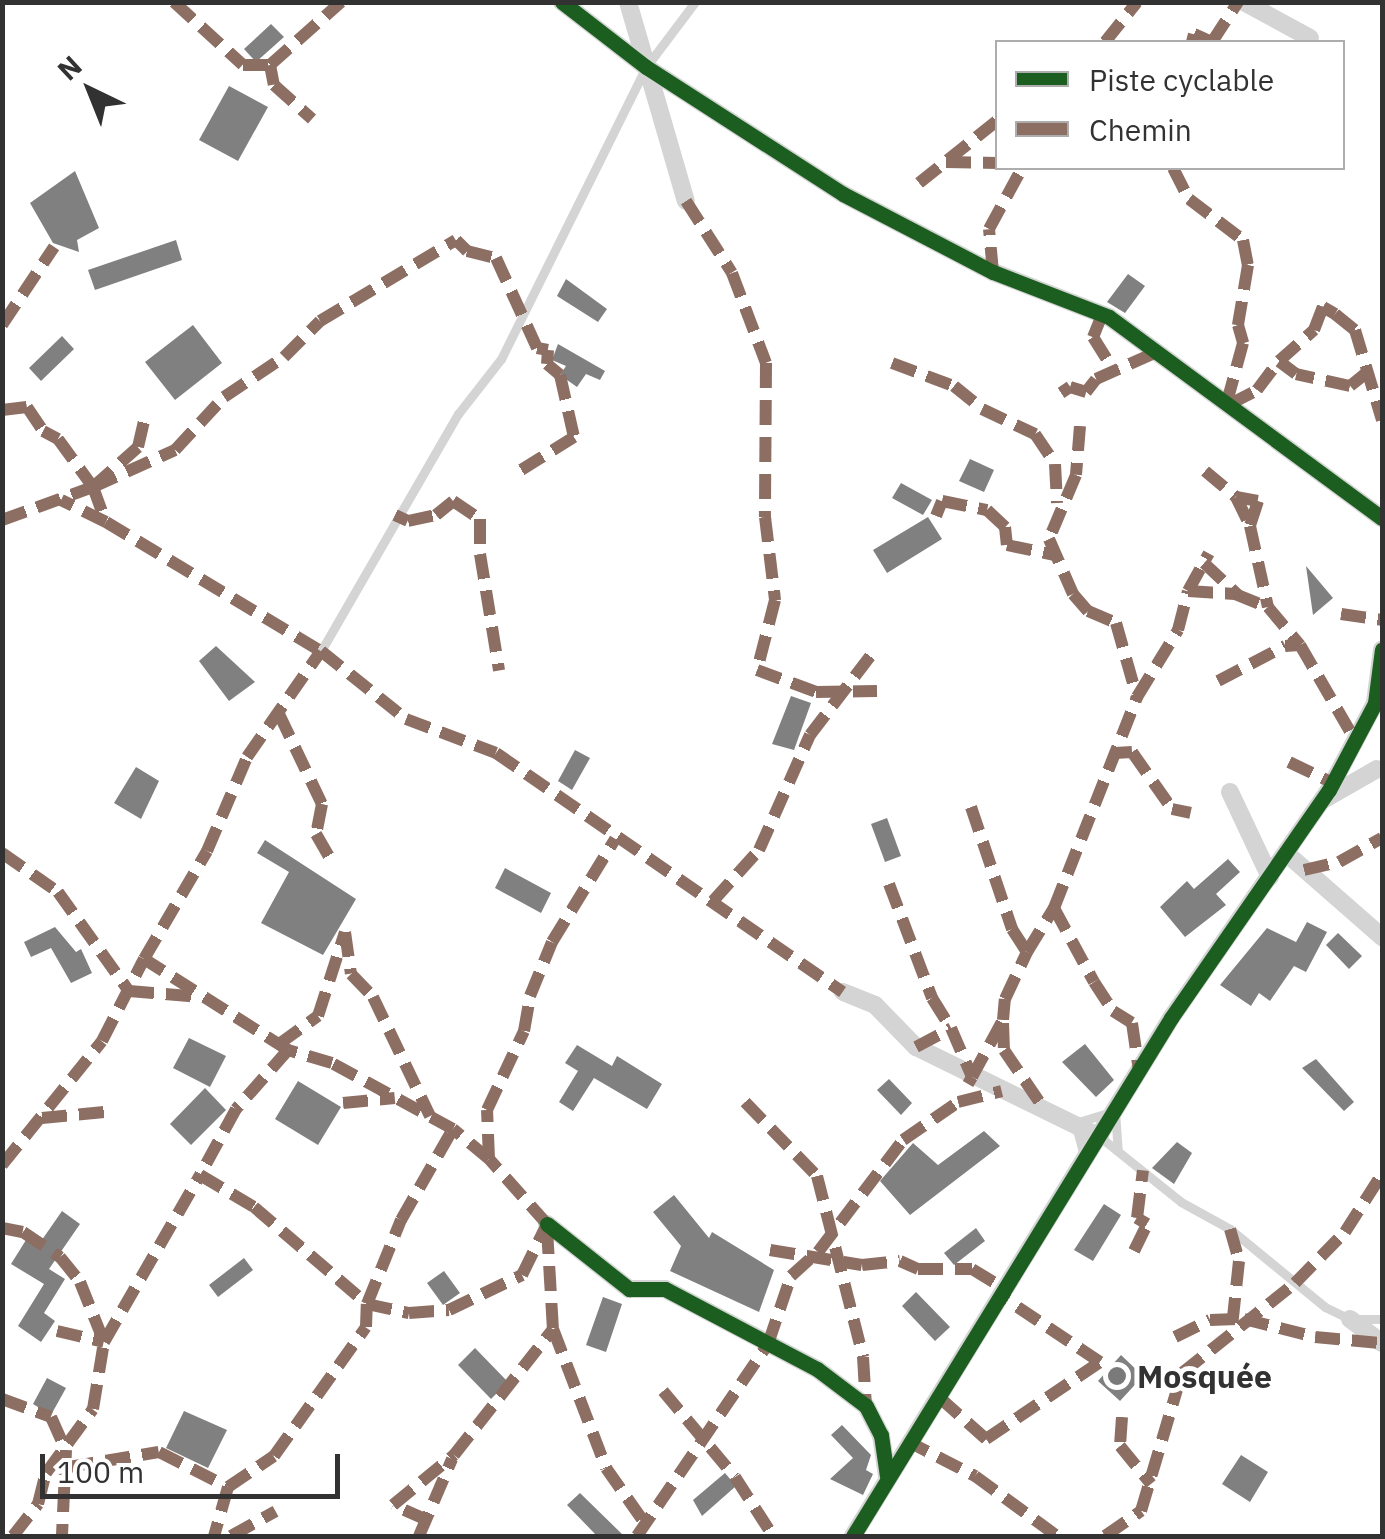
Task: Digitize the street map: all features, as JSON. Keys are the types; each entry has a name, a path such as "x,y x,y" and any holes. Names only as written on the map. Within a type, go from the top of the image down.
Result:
{"street":[{"path":"562,2 646,67 843,194 992,272 1109,318 1382,518"},
{"path":"628,2 686,201"},
{"path":"1244,2 1310,38"},
{"path":"853,1536 1116,1111 1322,800 1374,703 1382,649"},
{"path":"1322,800 1377,769"},
{"path":"1230,792 1270,877"},
{"path":"1297,836 1312,869"},
{"path":"1286,853 1382,936"},
{"path":"843,992 876,1004 916,1047 1100,1137"},
{"path":"547,1224 629,1289 665,1289 818,1369 866,1406 881,1435 888,1476"},
{"path":"1350,1320 1382,1344"}],"lane":[{"path":"321,651 447,430 501,359 646,67 694,2"},
{"path":"1082,1168 1083,1138 1075,1123 1116,1111 1118,1150"},
{"path":"1100,1137 1350,1320 1382,1319"}],"building":[{"path":"271,24 284,37 256,62 244,49"},
{"path":"229,86 268,107 238,161 199,140"},
{"path":"75,171 99,228 77,240 79,252 53,243 30,203"},
{"path":"176,240 182,260 95,290 88,270"},
{"path":"1128,274 1145,286 1125,313 1107,302"},
{"path":"566,279 607,309 598,322 557,296"},
{"path":"193,325 222,363 175,400 145,362"},
{"path":"62,336 74,349 41,381 29,368"},
{"path":"558,344 605,371 600,380 586,374 577,387 560,375 566,366 552,360"},
{"path":"970,459 994,470 984,492 959,481"},
{"path":"901,483 932,500 923,515 892,498"},
{"path":"928,517 942,539 887,573 873,550"},
{"path":"1306,566 1333,598 1313,615"},
{"path":"216,646 255,682 229,701 199,661"},
{"path":"791,696 811,703 794,750 772,744"},
{"path":"575,750 590,758 572,790 558,781"},
{"path":"136,767 159,781 141,819 114,803"},
{"path":"887,818 901,856 885,862 871,824"},
{"path":"265,840 356,899 323,955 261,923 289,872 257,853"},
{"path":"1228,859 1240,872 1216,894 1226,905 1185,937 1160,907 1187,881 1194,889"},
{"path":"505,868 551,893 541,913 495,888"},
{"path":"1307,922 1327,932 1306,972 1294,966 1270,1001 1259,993 1251,1006 1220,985 1267,928 1296,942"},
{"path":"55,927 76,952 81,949 92,973 71,983 51,948 31,957 24,942"},
{"path":"1338,933 1362,956 1349,969 1326,945"},
{"path":"189,1038 226,1056 210,1087 173,1068"},
{"path":"1085,1044 1114,1080 1096,1097 1062,1062"},
{"path":"577,1045 612,1066 617,1056 662,1084 647,1109 594,1078 573,1111 559,1102 578,1071 565,1063"},
{"path":"1316,1059 1354,1102 1344,1111 1302,1068"},
{"path":"889,1079 912,1103 901,1115 877,1090"},
{"path":"298,1081 341,1107 318,1145 275,1119"},
{"path":"205,1088 226,1110 191,1145 170,1124"},
{"path":"984,1131 1000,1146 910,1215 880,1181 913,1143 938,1165"},
{"path":"1177,1142 1192,1153 1174,1184 1152,1168"},
{"path":"674,1195 709,1238 712,1232 774,1270 759,1312 670,1271 681,1246 653,1212"},
{"path":"1104,1204 1121,1215 1093,1261 1074,1250"},
{"path":"62,1211 80,1224 49,1269 65,1279 44,1313 55,1321 41,1342 18,1326 44,1284 11,1264 26,1240 37,1247"},
{"path":"976,1228 985,1241 954,1265 944,1253"},
{"path":"244,1258 253,1270 218,1297 209,1285"},
{"path":"444,1271 460,1293 443,1305 427,1283"},
{"path":"916,1292 950,1327 935,1341 902,1306"},
{"path":"603,1297 622,1304 606,1352 586,1345"},
{"path":"475,1348 508,1382 491,1399 458,1365"},
{"path":"1121,1355 1143,1376 1120,1401 1098,1381"},
{"path":"47,1378 66,1388 51,1415 33,1404"},
{"path":"184,1411 227,1430 208,1468 166,1448"},
{"path":"842,1425 871,1455 866,1470 873,1474 863,1495 830,1479 853,1458 831,1435"},
{"path":"1241,1455 1268,1472 1250,1502 1222,1484"},
{"path":"725,1473 736,1486 702,1516 693,1500"},
{"path":"580,1493 624,1536 597,1536 567,1505"}],"marked path":[{"path":"174,2 243,65 270,65 274,85 312,119"},
{"path":"270,65 341,2"},
{"path":"1107,40 1137,2"},
{"path":"1213,40 1238,2"},
{"path":"1192,40 1194,34 1208,40"},
{"path":"919,183 995,122"},
{"path":"946,162 995,163"},
{"path":"993,272 989,229 1021,170"},
{"path":"1174,170 1189,199 1243,240 1248,265 1238,325 1243,343 1227,402"},
{"path":"686,201 732,273 766,363 765,517 775,600 757,670 816,692 877,691"},
{"path":"93,487 175,450 224,397 284,357 320,321 456,240 467,251 496,258 537,348 548,350 547,364 560,375 574,437 513,475"},
{"path":"2,325 54,247"},
{"path":"1365,374 1350,386 1296,374 1279,361 1314,330 1323,307 1355,330 1382,420"},
{"path":"1102,315 1093,337 1114,370"},
{"path":"1061,393 1070,387 1086,392 1096,379 1157,352"},
{"path":"1230,404 1257,390 1279,361"},
{"path":"892,363 954,386 982,409 1035,434 1055,464 1057,503"},
{"path":"2,410 27,407 43,431 58,439 93,487 106,522 61,500"},
{"path":"2,520 93,487 138,447 145,416"},
{"path":"1080,426 1076,475 1049,539 1073,594 1088,611 1116,623 1137,697"},
{"path":"1205,471 1236,497 1250,526 1268,607"},
{"path":"1236,497 1258,501 1250,526"},
{"path":"395,515 408,521 436,515 453,501 480,519 480,554 499,670"},
{"path":"936,516 942,501 987,510 1005,527 1007,545 1054,555"},
{"path":"106,522 321,651 406,719 496,753 843,992"},
{"path":"972,1077 1003,1020 1005,999 1027,952 1054,908 1137,697 1178,630 1188,591 1209,553"},
{"path":"1204,563 1239,596"},
{"path":"1188,591 1235,594 1268,607 1300,645"},
{"path":"1341,614 1382,620"},
{"path":"1218,681 1285,646 1300,645 1355,740"},
{"path":"288,1050 236,1109 200,1175 254,1207 367,1304 409,1313 449,1310 522,1275 547,1224 489,1159 453,1129 332,1063 288,1050 144,959 207,851 247,757 321,651"},
{"path":"713,901 759,850 810,735 872,654"},
{"path":"279,714 322,804 316,834 334,865"},
{"path":"1115,753 1132,752 1172,809 1191,813"},
{"path":"1289,762 1333,783"},
{"path":"971,807 1012,929 1027,952"},
{"path":"1304,870 1339,862 1382,838"},
{"path":"489,1159 487,1110 524,1031 530,996 552,942 615,839"},
{"path":"2,853 58,892 129,991 201,997"},
{"path":"889,884 932,998 951,1028"},
{"path":"1054,908 1113,1011 1132,1023 1139,1071"},
{"path":"279,1044 318,1016 345,932 351,974 373,997 430,1116"},
{"path":"2,1165 102,1041 144,959"},
{"path":"1003,1023 1004,1050 1045,1110"},
{"path":"916,1047 951,1028 972,1077 968,1084"},
{"path":"637,1536 768,1344 791,1276 818,1252 903,1140 958,1102 1002,1091"},
{"path":"343,1103 395,1098"},
{"path":"745,1102 817,1176 863,1357 866,1406"},
{"path":"42,1118 115,1111"},
{"path":"228,1487 274,1456 366,1327 367,1304 401,1220 453,1129"},
{"path":"1134,1251 1147,1224 1137,1218 1143,1170"},
{"path":"1105,1536 1141,1511 1182,1373 1295,1283 1345,1232 1382,1174"},
{"path":"13,1536 38,1504 46,1473 93,1409 104,1342 200,1175"},
{"path":"2,1228 23,1232 60,1257 80,1282 104,1342"},
{"path":"547,1229 553,1329"},
{"path":"1230,1229 1239,1261 1232,1327"},
{"path":"770,1250 862,1265 900,1261 918,1269 972,1269 1008,1291"},
{"path":"940,1398 986,1439 1100,1362 1004,1298"},
{"path":"1175,1337 1210,1320 1244,1319 1315,1337 1380,1343"},
{"path":"427,1520 393,1505 454,1455 553,1329 606,1468 646,1525"},
{"path":"57,1331 104,1342"},
{"path":"663,1391 735,1477 773,1536"},
{"path":"2,1399 51,1417 66,1450 62,1536"},
{"path":"1122,1417 1120,1446 1151,1484"},
{"path":"905,1440 975,1476 1057,1536"},
{"path":"69,1467 159,1452 228,1487 214,1536"},
{"path":"419,1536 452,1459"},
{"path":"231,1536 276,1511"}],"cycle path":[{"path":"562,2 646,67 843,194 993,272 1109,317 1382,518"},
{"path":"853,1536 1171,1018 1329,790 1375,703 1382,649"},
{"path":"547,1224 629,1289 665,1289 817,1369 866,1406 881,1435 887,1476"}],"place":[{"name":"Mosquée","path":"1117,1376"}]}
